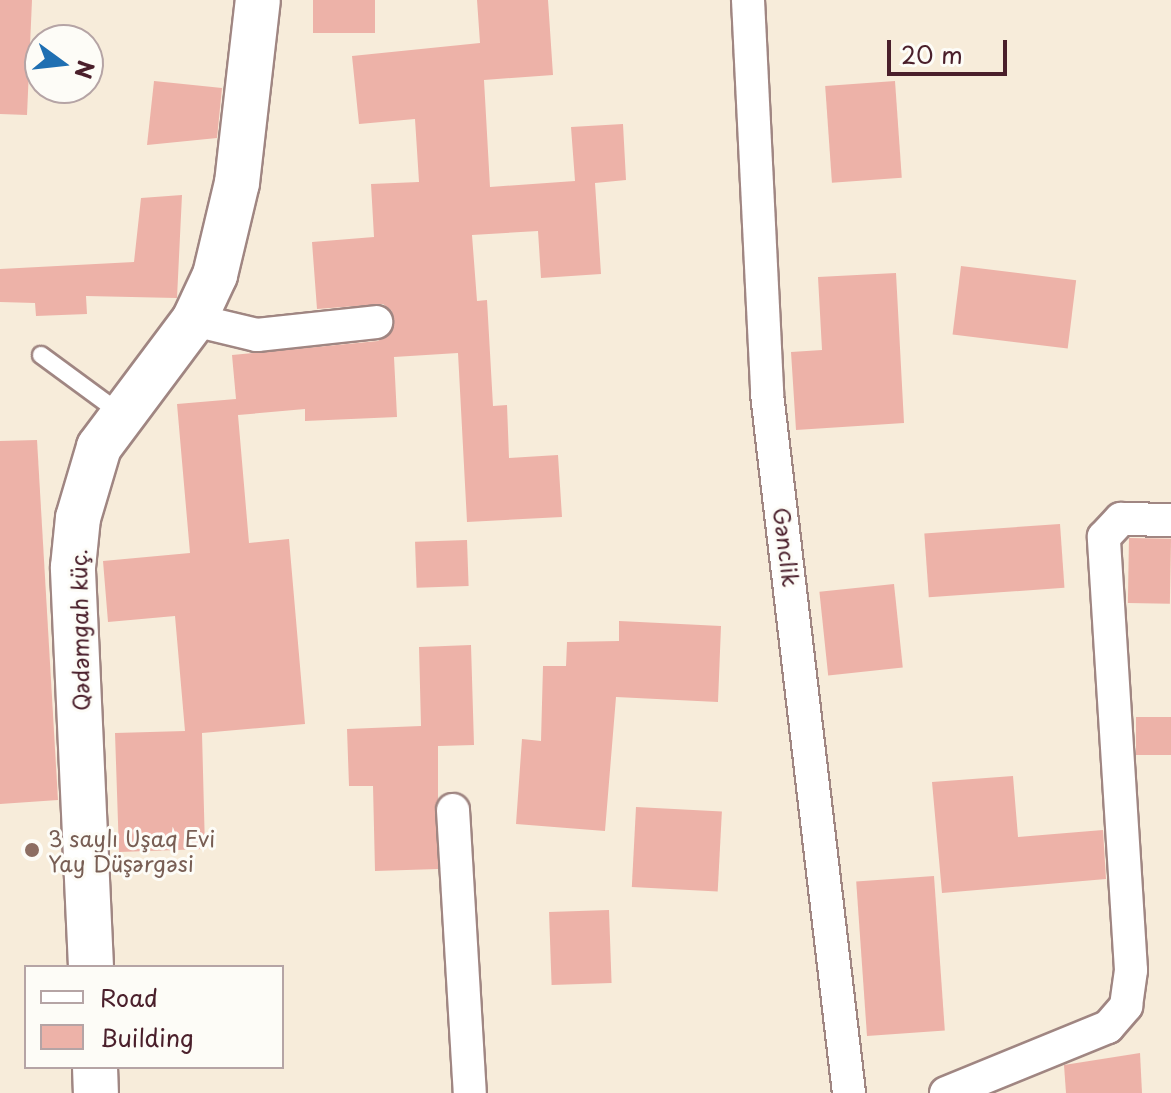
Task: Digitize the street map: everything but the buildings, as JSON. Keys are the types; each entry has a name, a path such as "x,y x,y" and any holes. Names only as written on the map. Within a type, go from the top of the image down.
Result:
{"street":[{"name":"Qədəmgah küç.","path":"91,965 73,567 86,483 120,413 194,320 229,227 258,0"},
{"name":"Gənclik","path":"748,0 767,394 849,1093"},
{"path":"194,320 257,335 376,322"},
{"path":"946,1093 1108,1027 1126,1006 1131,970 1104,537 1121,519 1171,520"},
{"path":"453,810 470,1093"},
{"path":"95,1069 96,1093"}],"lane":[{"path":"41,355 120,413"}],"place":[{"name":"3 saylı Uşaq Evi Yay Düşərgəsi","path":"32,850"}]}
